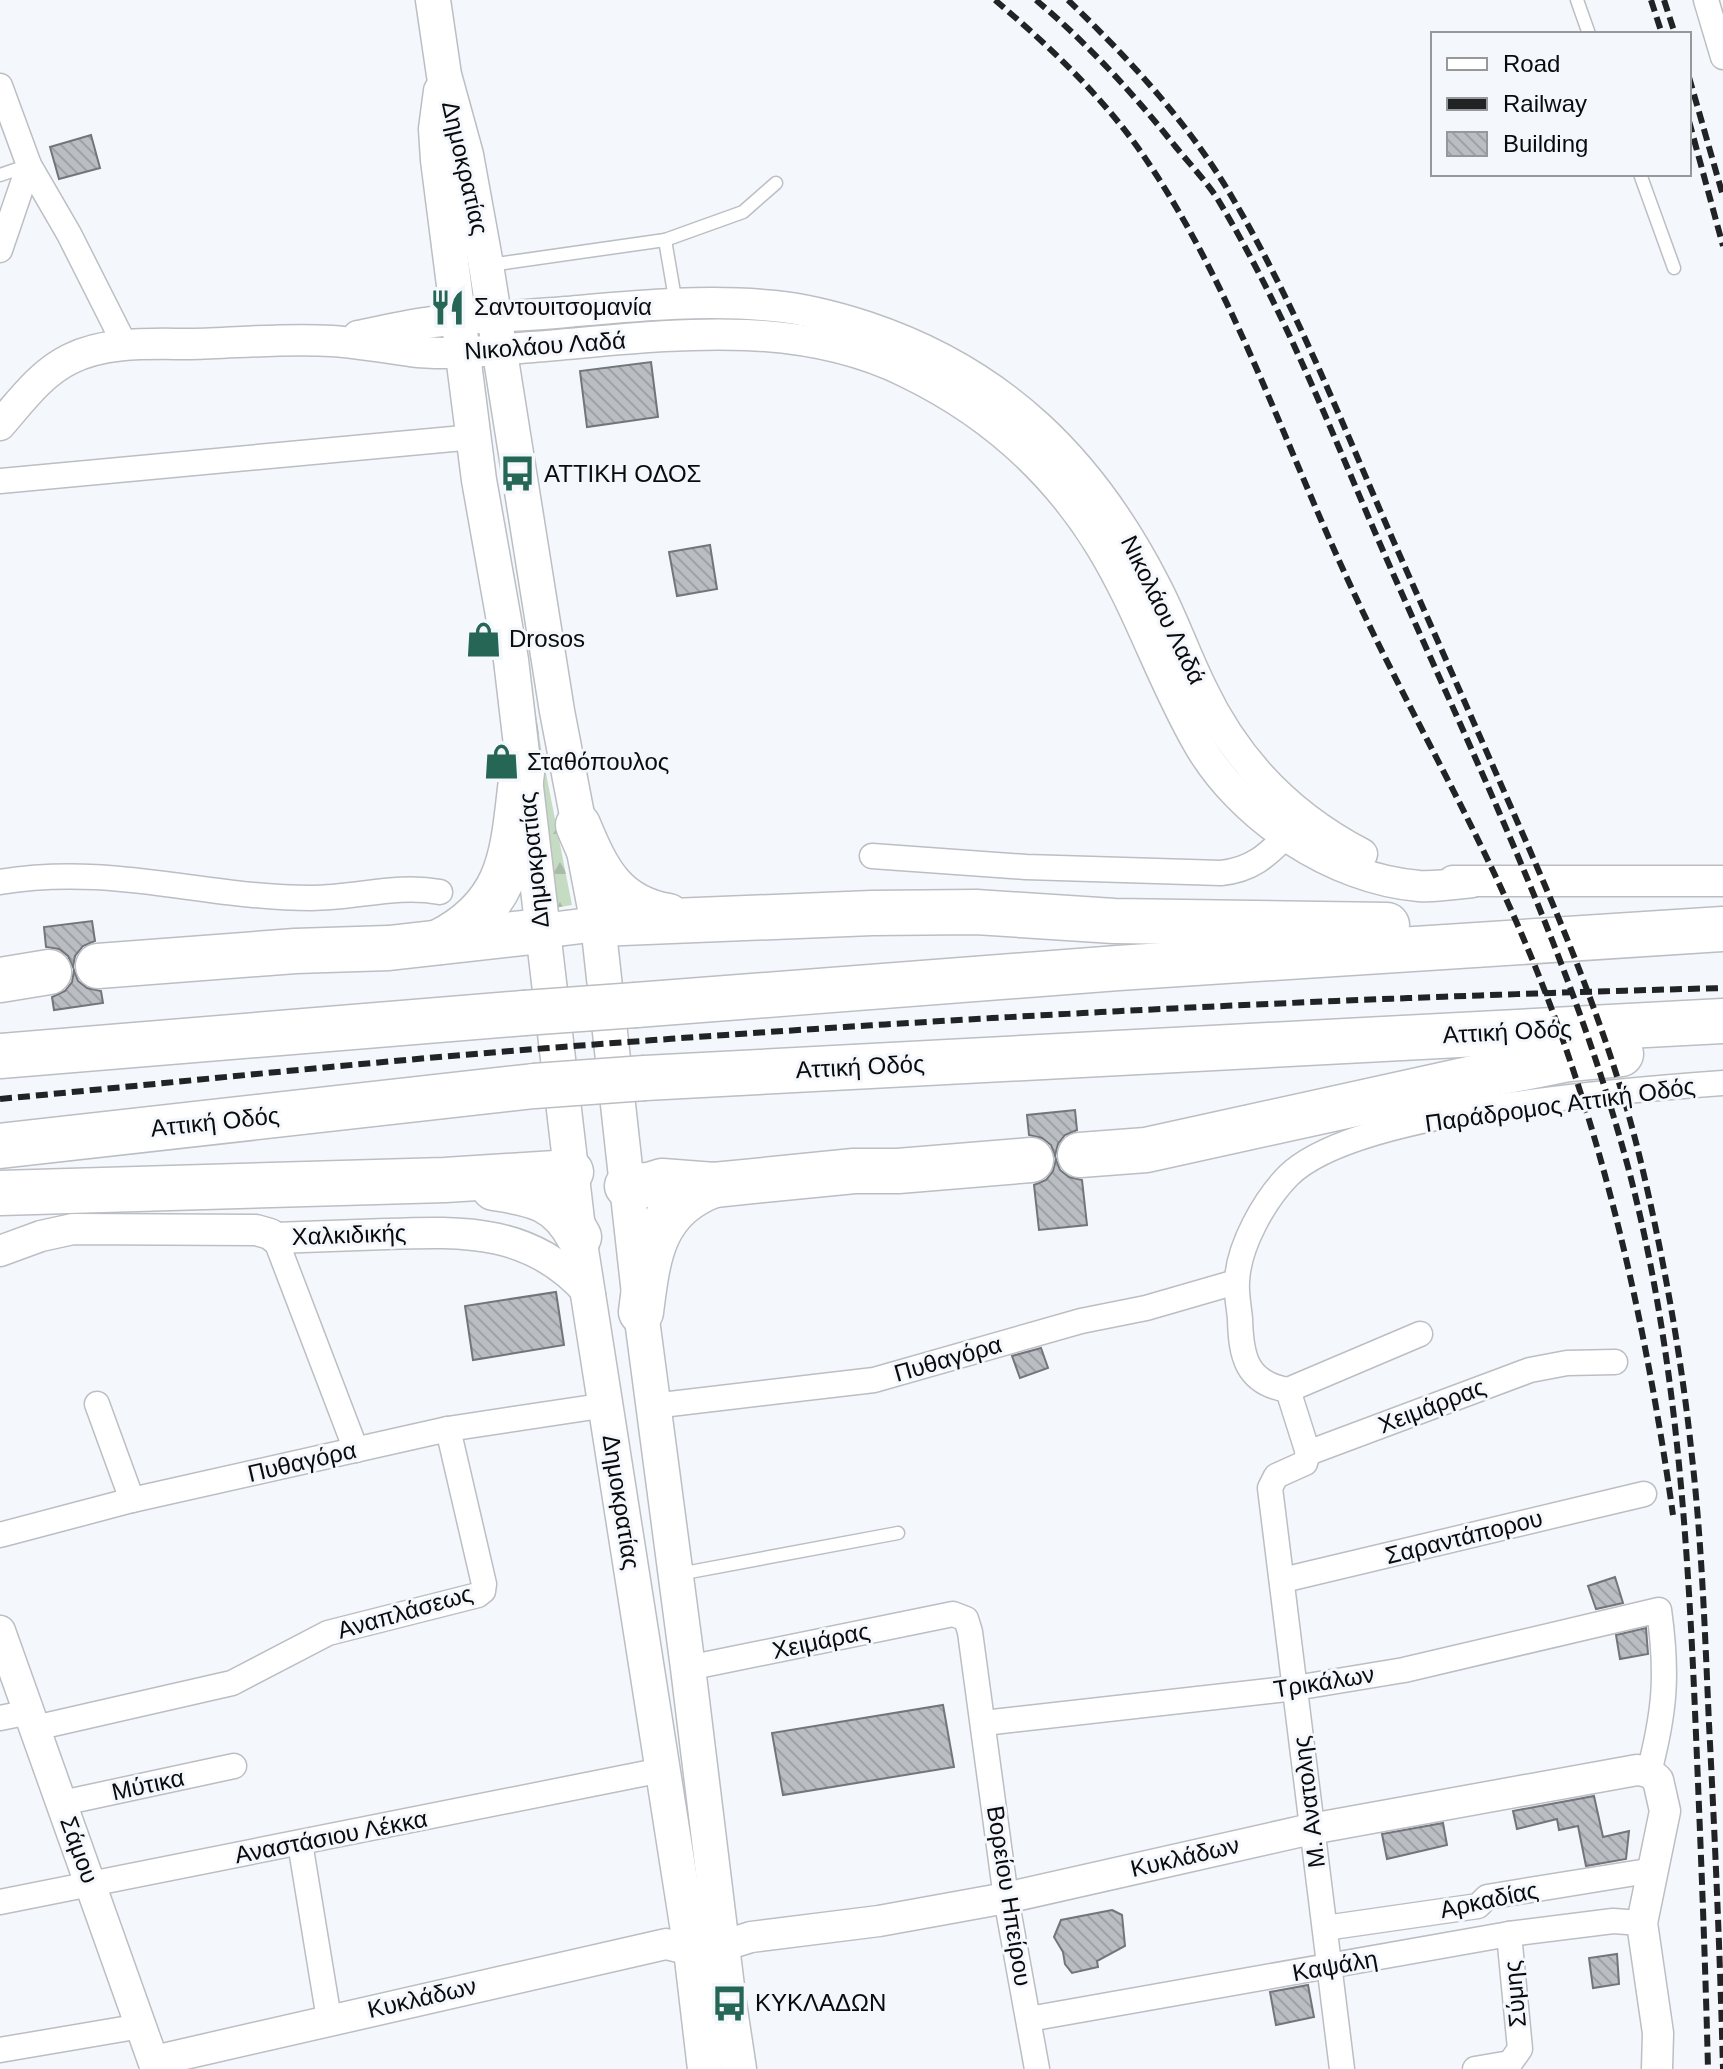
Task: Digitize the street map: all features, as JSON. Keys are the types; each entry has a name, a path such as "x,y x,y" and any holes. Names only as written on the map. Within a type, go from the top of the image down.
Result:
{"highway":[{"path":"436,944 471,924 496,895 510,853 523,765"},
{"path":"578,825 592,860 625,899 656,914 690,920"},
{"path":"598,924 976,912 1114,921 1381,924 1504,944"},
{"path":"0,1056 1118,968 1723,929"},
{"path":"98,966 436,944 541,931"},
{"path":"0,980 49,972"},
{"name":"Αττική Οδός","path":"0,1146 534,1086 1723,1021"},
{"path":"1080,1155 1146,1150 1569,1059 1723,1047"},
{"path":"627,1186 662,1181 714,1185 854,1171 898,1171 1031,1160"},
{"path":"0,1193 445,1180 571,1172"},
{"path":"445,1180 528,1193 561,1209 569,1217 579,1237"},
{"path":"641,1312 652,1242 677,1206 694,1192 714,1185"}],"main road":[{"path":"433,0 444,75"},
{"name":"Δημοκρατίας","path":"444,75 462,140 486,265 578,825 598,924 641,1312 688,1668 707,1948 705,2069"},
{"name":"Δημοκρατίας","path":"444,75 436,129 438,160 474,437 511,660 579,1237 662,1770 739,2069"},
{"path":"541,931 598,924"},
{"path":"571,1172 627,1186"}],"street":[{"path":"1706,0 1723,57"},
{"path":"0,86 29,165 69,234 125,345"},
{"path":"0,250 29,165"},
{"name":"Νικολάου Λαδά","path":"497,334 676,304 774,306 836,317 927,350 1001,395 1055,441 1095,486 1129,537 1157,589 1203,691 1227,734 1272,790 1326,834 1382,865 1422,878 1472,882"},
{"name":"Νικολάου Λαδά","path":"0,425 39,380 61,363 82,353 125,345 330,341 431,322 460,336 722,333 772,336 858,353 904,371 990,423 1016,443 1069,501 1102,548 1175,701 1201,748 1227,783 1252,808 1287,835 1346,867 1377,878 1421,886 1472,882 1723,881"},
{"path":"0,481 474,437"},
{"path":"872,856 1026,867 1221,873 1251,867 1267,856 1287,835"},
{"path":"0,882 66,875 116,877 312,898 405,888 440,892"},
{"name":"Παράδρομος Αττική Οδός","path":"1236,1282 1243,1254 1262,1209 1290,1174 1327,1151 1390,1130 1476,1112 1723,1083"},
{"name":"Χαλκιδικής","path":"0,1251 41,1236 73,1229 256,1230 275,1238 448,1232 485,1235 546,1257 575,1278 590,1295"},
{"path":"275,1238 356,1450"},
{"path":"1236,1282 1240,1342 1249,1368 1266,1384 1288,1390 1420,1334"},
{"name":"Πυθαγόρα","path":"653,1406 874,1380 1081,1321 1146,1308 1236,1282"},
{"name":"Χειμάρρας","path":"1270,1488 1276,1476 1305,1463 1308,1453 1530,1370 1567,1363 1615,1362"},
{"path":"1288,1390 1308,1453"},
{"path":"97,1404 132,1500"},
{"name":"Πυθαγόρα","path":"0,1535 132,1500 448,1429 607,1405"},
{"name":"Αναπλάσεως","path":"0,1718 32,1720 232,1683 328,1633 478,1595 483,1591 484,1584 448,1429"},
{"name":"Μ. Ανατολης","path":"1270,1488 1342,2069"},
{"name":"Σαραντάπορου","path":"1283,1580 1644,1494"},
{"name":"Τρικάλων","path":"984,1723 1295,1688 1404,1670 1659,1610 1665,1654 1665,1692 1649,1772"},
{"name":"Χειμάρας","path":"688,1668 953,1614"},
{"name":"Βορείου Ηπείρου","path":"953,1614 966,1619 970,1632 1006,1898 1037,2069"},
{"name":"Σάμου","path":"0,1631 155,2065"},
{"name":"Μύτικα","path":"62,1803 234,1766"},
{"name":"Αναστάσιου Λέκκα","path":"0,1902 662,1770"},
{"name":"Κυκλάδων","path":"155,2065 329,2019 666,1944 707,1948 751,1937 879,1921 1006,1898 1311,1829 1624,1771 1649,1772"},
{"path":"1649,1772 1658,1780 1665,1811 1642,1923 1658,2033 1657,2069"},
{"path":"300,1843 329,2019"},
{"name":"Αρκαδίας","path":"1325,1928 1478,1906 1487,1897 1654,1870"},
{"name":"Καψάλη","path":"1029,2019 1509,1934 1613,1921 1642,1923"},
{"name":"Σύμης","path":"1475,2069 1510,2063 1520,2049 1509,1934"},
{"path":"0,2050 141,2026"}],"lane":[{"path":"1577,0 1588,32"},
{"path":"0,175 29,165"},
{"path":"1641,176 1674,268"},
{"path":"486,265 665,240 743,212 776,183"},
{"path":"665,240 676,304"},
{"path":"676,1575 898,1533"}],"green space":[{"path":"521,614 541,748 572,905 549,909 511,615"}],"building":[{"path":"91,135 100,168 59,179 50,147"},
{"path":"651,362 658,417 587,427 580,371"},
{"path":"710,545 717,589 677,596 669,552"},
{"path":"92,921 95,941 83,946 75,956 73,967 68,956 59,949 46,947 44,927"},
{"path":"74,970 78,981 87,988 101,991 103,1003 54,1010 52,997 65,991 72,982"},
{"path":"1075,1110 1077,1130 1065,1135 1058,1144 1055,1156 1051,1145 1042,1138 1029,1135 1027,1115"},
{"path":"1056,1159 1060,1170 1069,1177 1082,1180 1087,1225 1039,1230 1034,1185 1046,1180 1053,1171"},
{"path":"556,1292 564,1345 473,1360 465,1306"},
{"path":"1041,1348 1048,1368 1020,1378 1012,1356"},
{"path":"1615,1577 1623,1603 1596,1609 1588,1586"},
{"path":"1646,1628 1648,1654 1620,1659 1616,1635"},
{"path":"943,1705 954,1767 783,1795 772,1733"},
{"path":"1594,1796 1603,1837 1629,1831 1626,1859 1586,1866 1578,1826 1559,1830 1557,1819 1517,1829 1513,1811"},
{"path":"1443,1823 1447,1845 1387,1859 1382,1834"},
{"path":"1112,1910 1122,1915 1125,1946 1097,1961 1098,1967 1072,1973 1054,1937 1061,1920"},
{"path":"1617,1954 1619,1984 1593,1988 1589,1958"},
{"path":"1308,1985 1314,2017 1276,2025 1270,1992"}],"railway":[{"path":"995,0 1054,53 1109,111 1141,152 1173,202 1228,306 1368,623 1502,890 1550,1005 1575,1075 1617,1220 1649,1367 1673,1515"},
{"path":"1036,0 1074,34 1143,107 1217,198 1242,241 1306,373 1485,779 1549,932 1605,1088 1644,1234 1668,1369 1676,1437 1692,1642 1708,2069"},
{"path":"1068,0 1112,43 1173,112 1226,187 1273,272 1335,405 1549,894 1617,1077 1659,1242 1678,1349 1692,1457 1704,1624 1723,2069"},
{"path":"1651,0 1661,32"},
{"path":"1664,0 1674,32"},
{"path":"1691,84 1723,196"},
{"path":"1691,128 1723,246"},
{"path":"0,1099 469,1054 832,1028 1426,997 1723,988"}],"place":[{"name":"Σαντουιτσομανία","path":"448,307"},
{"name":"ΑΤΤΙΚΗ ΟΔΟΣ","path":"518,474"},
{"name":"Drosos","path":"483,639"},
{"name":"Σταθόπουλος","path":"501,762"},
{"name":"ΚΥΚΛΑΔΩΝ","path":"729,2003"}]}
